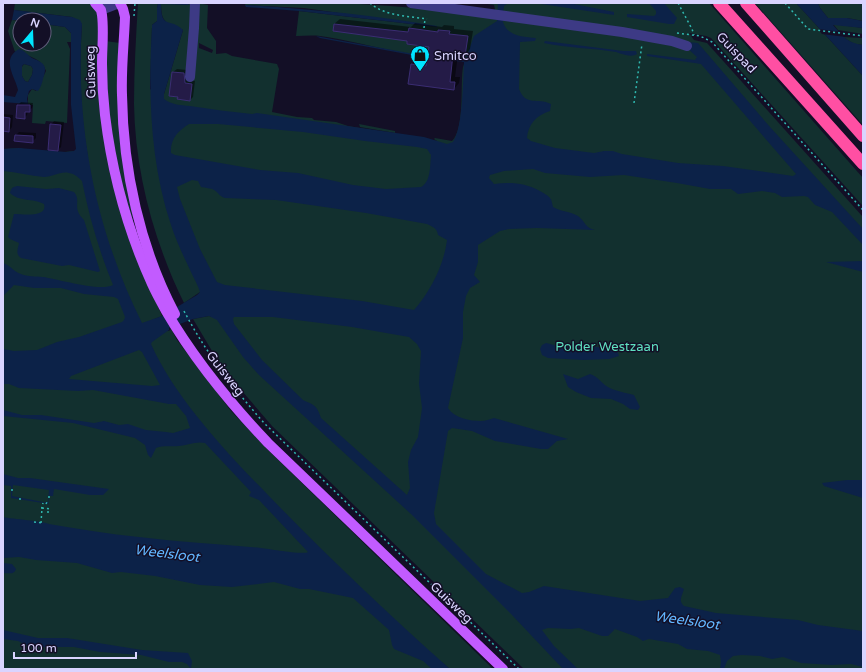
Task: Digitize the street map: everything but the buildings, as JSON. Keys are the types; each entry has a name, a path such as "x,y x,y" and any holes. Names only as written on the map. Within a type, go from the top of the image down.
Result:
{"highway":[{"path":"719,3 745,34 863,164"},
{"path":"746,3 863,136"}],"main road":[{"name":"Guisweg","path":"120,3 124,9 125,17 122,95 123,126 128,171 137,212 145,239 169,309"},
{"name":"Guisweg","path":"98,7 103,21 103,89 112,160 137,248 152,286 183,326 209,374 246,420 268,443 503,669"}],"street":[{"path":"98,7 120,3"},
{"path":"190,77 195,3"},
{"path":"410,3 622,32 672,41 687,46"}],"path":[{"path":"134,16 135,3"},
{"path":"370,3 376,9 426,19 424,28"},
{"path":"678,3 694,35"},
{"path":"785,3 806,28 814,31 863,36"},
{"name":"Guispad","path":"671,32 705,38 716,45 863,210"},
{"path":"634,103 641,54"},
{"path":"183,326 265,424 519,669"},
{"path":"34,522 42,523 43,503"},
{"path":"42,508 48,510"}],"green space":[{"path":"15,3 90,3 98,12 101,110 157,304 162,316 145,323 169,331 171,329 177,340 231,411 269,451 493,669 450,669 440,661 440,669 3,669 3,149 19,148 47,154 73,151 88,157 83,124 81,90 82,24 72,17 52,15 52,12 14,10"},
{"name":"Polder Westzaan","path":"138,3 158,3 157,21 152,25 150,89 164,99 164,94 183,30 163,19 161,3 188,5 190,3 203,3 208,5 207,28 216,41 216,54 226,53 232,56 277,64 279,69 272,112 297,117 312,118 314,120 336,122 348,126 437,141 434,139 435,138 452,141 459,127 462,75 466,58 429,57 320,36 296,36 299,11 437,27 304,8 245,5 246,3 327,3 375,5 497,18 494,5 481,3 709,3 863,178 863,206 711,38 689,33 694,40 707,43 863,217 863,669 524,669 272,426 218,361 193,319 209,316 212,317 200,292 184,303 173,280 155,231 142,181 135,130 134,104","holes":["199,43 213,50 212,53 199,48"]},
{"path":"755,3 796,3 863,76 863,125"},
{"path":"818,3 863,3 863,21 847,18 828,18"},
{"path":"12,20 12,43 8,31"},
{"path":"833,24 863,28 863,34 838,30"},
{"path":"52,25 65,27 71,33 71,42 67,42 70,49 67,123 46,121 45,124 32,123 33,105 28,104 28,95 32,89 36,91 46,71 38,60 19,52 52,52"},
{"path":"843,37 863,38 863,45 854,44"},
{"path":"105,41 120,43 136,225 126,203 117,167 107,105"},
{"path":"24,64 31,66 33,69 32,75 28,82 22,77 21,68"},
{"path":"359,124 395,131 395,133 360,127"}],"water":[{"name":"Weelsloot","path":"158,3 190,3 188,5 161,4 161,12 165,20 183,30 164,94 164,99 170,102 180,105 252,114 257,113 424,137 447,144 453,142 459,126 462,104 464,62 428,58 316,36 436,58 466,58 474,36 497,21 497,3 508,3 504,6 502,16 505,27 516,35 536,38 535,41 520,42 519,89 522,95 529,100 551,104 550,111 541,115 531,124 527,138 531,141 555,148 594,153 613,151 622,154 678,163 723,166 793,176 796,174 701,64 647,56 647,54 695,60 697,57 686,47 688,42 698,43 770,127 863,229 863,245 832,212 815,205 808,197 804,196 782,197 775,193 762,191 738,194 731,189 710,189 624,175 590,177 545,173 533,169 504,171 490,175 489,178 494,184 518,184 529,186 540,191 550,198 553,207 578,216 587,226 595,230 537,228 509,229 500,231 478,245 478,262 474,275 480,282 470,288 466,296 463,312 463,338 448,408 458,417 467,420 483,421 494,418 568,439 557,441 548,449 541,449 495,441 472,431 452,428 448,431 434,513 436,524 486,574 522,593 544,586 640,601 668,598 675,588 680,587 684,589 681,602 684,606 716,613 798,620 818,625 863,631 863,667 851,664 832,665 801,663 783,657 772,659 760,656 742,655 733,656 727,661 724,669 720,669 720,655 708,651 687,649 678,644 649,639 643,641 637,637 615,629 608,636 602,636 579,628 548,628 542,630 554,646 578,669 563,669 512,615 411,514 259,375 243,357 217,320 209,316 193,319 169,328 169,330 152,342 151,344 161,364 174,384 219,443 268,495 357,584 450,669 432,669 423,661 394,649 389,630 353,598 309,589 300,589 274,582 232,587 200,585 155,576 121,572 112,573 77,563 36,560 19,557 3,558 3,517 128,536 293,552 308,552 259,500 249,496 251,492 205,443 198,442 179,446 159,447 156,448 151,458 148,455 145,445 135,438 73,423 3,416 3,410 22,415 41,415 94,423 104,421 119,425 128,424 146,430 173,433 190,428 186,416 176,404 93,390 78,391 19,388 9,384 3,384 3,349 14,351 37,350 57,342 79,337 122,322 125,317 118,299 114,297 84,294 61,288 34,288 14,285 3,296 3,263 26,276 43,277 89,286 107,287 113,285 95,233 82,181 75,175 69,173 44,177 3,171 3,149 19,148 66,152 74,151 76,149 71,105 71,33 65,27 52,25 52,15 72,17 80,20 82,24 82,101 92,178 112,252 142,323 162,316 200,292 171,225 164,201 155,152 152,127 150,77 152,25 157,21","holes":["189,124 218,124 303,132 427,149 431,155 429,173 427,181 421,187 386,189 353,185 298,173 260,170 175,155 171,153 173,140 178,133","192,180 198,181 201,187 213,189 225,198 276,200 366,213 427,224 436,229 438,235 447,240 443,259 431,287 414,310 362,301 225,285 217,282 200,249 180,199 177,187","234,317 273,317 352,327 409,337 417,344 421,351 419,384 422,408 418,437 411,450 408,462 410,488 407,495 321,418 315,406 303,400 262,360 234,324","139,350 142,352 160,385 152,386 69,379 71,376"]},
{"path":"535,3 569,3 614,12 614,15"},
{"path":"649,3 664,3 677,18 674,24 627,17 627,14 654,16 656,11"},
{"path":"796,3 818,3 828,18 847,18 863,21 863,28 833,25 849,41 863,45 863,76"},
{"path":"245,5 365,16 413,22 437,27 299,11 246,7"},
{"path":"14,10 31,12 14,12"},
{"path":"545,41 623,51 636,51 637,54 629,56 616,52 544,43"},
{"path":"14,52 25,52 44,65 45,71 39,90 32,89 29,91 27,99 28,104 3,102 3,95 15,97 18,90 11,69 11,58","holes":["24,64 31,66 33,69 32,75 28,82 25,81 22,76 22,66"]},
{"path":"17,186 46,189 59,188 74,192 77,198 78,212 84,220 100,271 98,272 69,265 62,266 21,258 18,255 17,251 19,243 8,237 14,214 29,215 39,213 44,208 44,204 14,196 10,193 12,188"},
{"path":"863,261 863,272 826,262"},
{"path":"546,343 563,347 580,343 593,347 604,347 617,350 619,356 609,359 583,360 548,358 542,355 540,349 542,345"},
{"path":"563,374 578,379 590,374 593,375 617,391 634,395 640,407 638,410 630,409 611,399 591,398 576,392 568,387"},
{"path":"3,474 18,478 30,478 109,489 103,495 90,495 54,489 53,496 50,496 49,498 47,515 48,504 44,502 48,502 49,490 13,485 12,496 43,503 11,498 11,486 3,485"},
{"path":"863,480 863,498 824,486 822,483"},
{"path":"3,563 12,564 16,569 15,571 11,573 3,573"},
{"path":"3,630 38,638 67,638 142,650 188,653 192,661 191,669 187,664 182,662 169,662 141,655 100,652 74,647 31,647 18,641 3,639"}],"pier":[{"path":"818,29 842,32 846,37 822,34"}],"place":[{"name":"Smitco","path":"420,72"}]}
